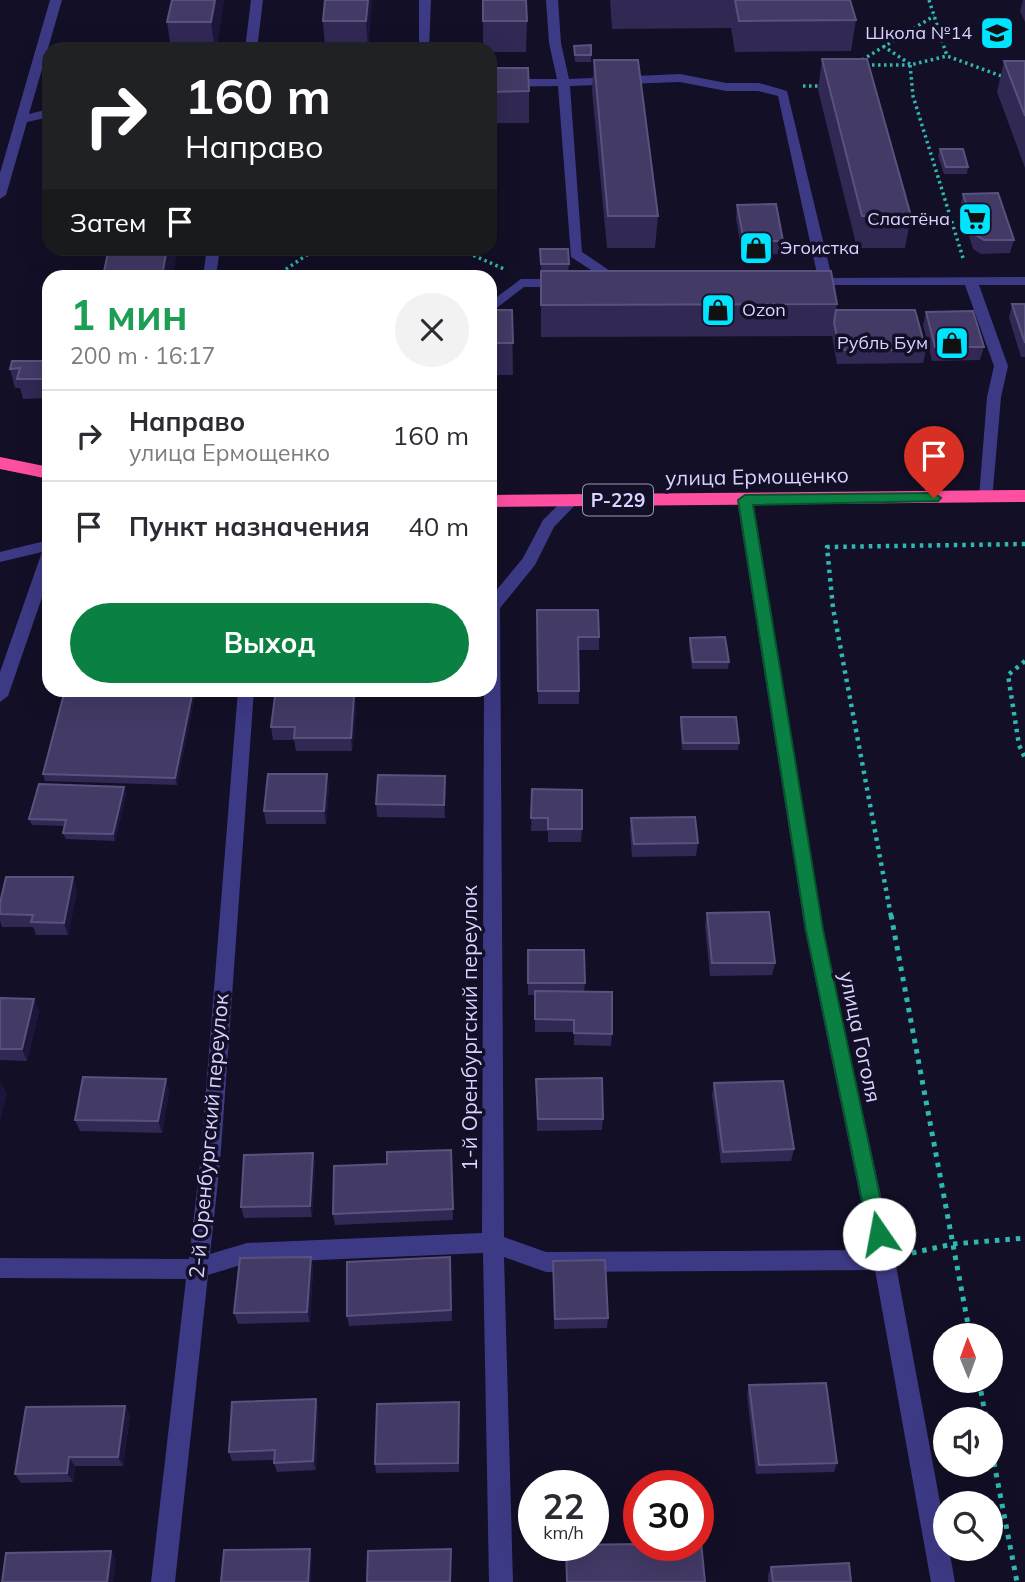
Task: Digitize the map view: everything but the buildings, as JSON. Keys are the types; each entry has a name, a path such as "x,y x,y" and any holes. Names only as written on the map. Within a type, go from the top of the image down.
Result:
{"highway":[{"path":"0,463 42,472"},
{"name":"улица Ермощенко","path":"497,501 1025,496"}],"street":[{"path":"44,42 56,0"},
{"path":"252,42 257,0"},
{"path":"425,0 425,42"},
{"path":"497,303 522,283 628,283 576,254 564,83 555,43 552,0"},
{"path":"0,195 42,49"},
{"path":"497,83 680,78 726,87 759,87 783,94 826,282"},
{"path":"22,120 42,115"},
{"path":"22,120 42,123"},
{"path":"798,282 1025,281"},
{"path":"971,282 1001,366 994,397 987,497"},
{"name":"улица Гоголя","path":"745,500 814,930 884,1260 943,1582"},
{"name":"1-й Оренбургский переулок","path":"497,599 529,561 548,524 571,501"},
{"path":"0,557 42,547"},
{"path":"0,696 42,574"},
{"name":"2-й Оренбургский переулок","path":"163,1582 210,1163 245,697"},
{"name":"1-й Оренбургский переулок","path":"491,697 493,1244 501,1582"},
{"path":"0,1268 196,1269 247,1253 493,1244 546,1262 884,1260"}],"path":[{"path":"929,0 947,56"},
{"path":"861,61 934,16"},
{"path":"883,46 910,65 913,96 971,282"},
{"path":"863,65 910,65 947,56 1007,78"},
{"path":"783,94 795,86 829,85"},
{"path":"285,270 305,256"},
{"path":"475,256 506,270 522,283"},
{"path":"968,1323 833,608 827,547 1025,544"},
{"path":"1025,661 1008,675 1019,745 1025,758"},
{"path":"884,1260 953,1244 1025,1238"},
{"path":"997,1477 1017,1582"}],"place":[{"name":"Школа №14","path":"997,33"},
{"name":"Сластёна","path":"975,219"},
{"name":"Эгоистка","path":"756,248"},
{"name":"Ozon","path":"718,310"},
{"name":"Рубль Бум","path":"952,343"}],"route":[{"path":"879,1234 814,930 745,500 934,498"}]}
